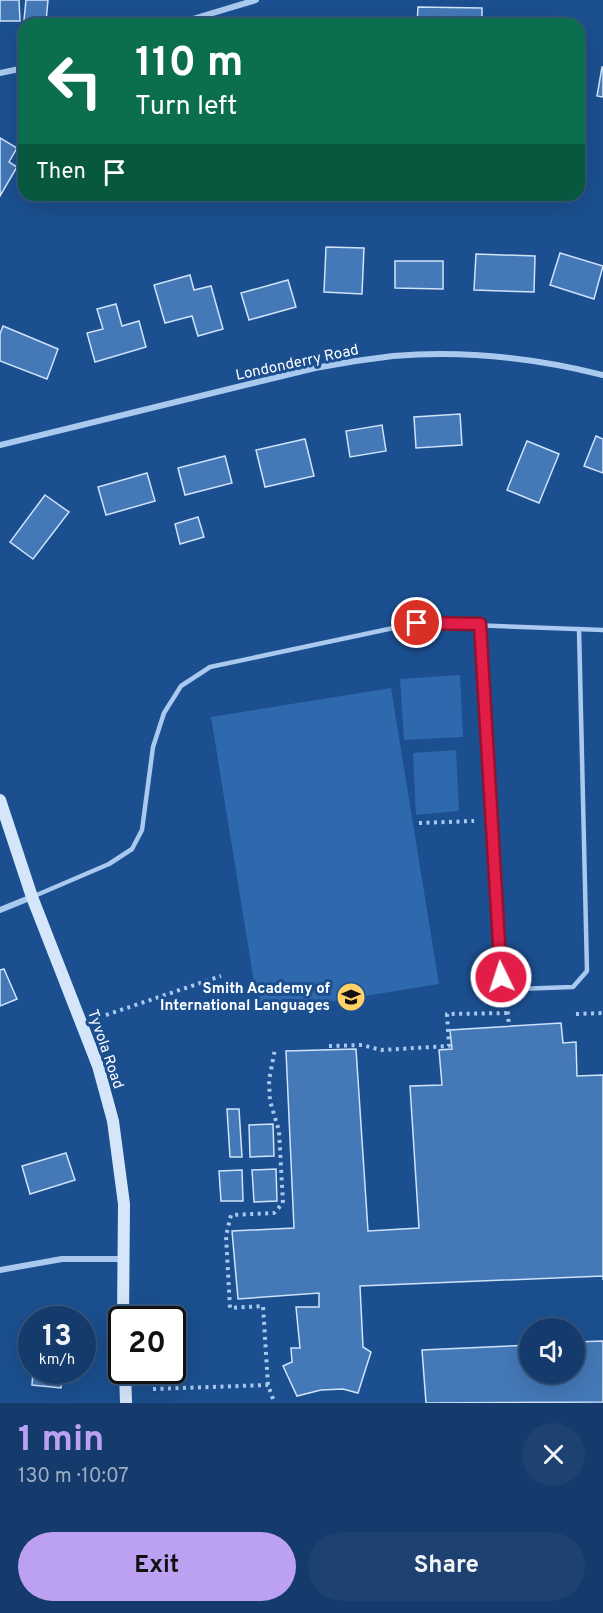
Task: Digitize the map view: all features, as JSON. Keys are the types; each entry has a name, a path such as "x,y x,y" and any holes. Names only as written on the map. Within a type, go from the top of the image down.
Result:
{"main road":[{"name":"Tyvola Road","path":"0,800 32,897 98,1066 113,1120 124,1204 123,1306"},
{"path":"125,1384 126,1403"}],"street":[{"path":"196,18 256,0"},
{"path":"0,74 18,70"},
{"name":"Londonderry Road","path":"0,445 315,368 366,359 423,355 481,355 540,361 603,375"},
{"path":"0,910 32,897"},
{"path":"0,1270 84,1257 124,1259"}],"lane":[{"path":"32,897 109,864 132,849 142,830 153,747 164,713 181,686 210,667 417,623 603,630"},
{"path":"480,624 501,977 516,989 573,987 587,971 579,629"}],"path":[{"path":"419,823 474,821"},
{"path":"106,1015 221,976"},
{"path":"507,1004 509,1026"},
{"path":"329,1046 362,1045 381,1050 449,1046 447,1014 508,1013"},
{"path":"576,1014 603,1013"},
{"path":"273,1399 268,1385 263,1306 230,1308 226,1236 231,1215 274,1214 283,1203 279,1131 270,1101 269,1080 275,1049"},
{"path":"153,1389 268,1385"}],"shaded area":[{"path":"460,675 463,737 404,740 400,679"},
{"path":"391,688 439,984 259,1013 211,717"},
{"path":"456,750 459,811 416,815 413,753"}],"building":[{"path":"0,0 19,0 18,21 0,21"},
{"path":"26,0 48,0 46,18 24,18"},
{"path":"418,7 482,8 482,18 417,18"},
{"path":"603,67 603,97 597,96"},
{"path":"0,138 17,148 9,162 17,167 0,196"},
{"path":"326,247 364,248 362,294 324,292"},
{"path":"560,253 603,266 594,299 550,285"},
{"path":"476,254 535,256 534,292 474,290"},
{"path":"395,261 443,261 443,289 395,288"},
{"path":"190,275 194,290 211,286 223,329 198,336 192,316 165,323 154,285"},
{"path":"288,280 296,307 249,320 241,293"},
{"path":"116,304 122,326 139,321 146,347 95,362 87,333 103,329 97,309"},
{"path":"3,326 58,349 47,379 0,361 0,334"},
{"path":"460,414 462,445 416,448 414,417"},
{"path":"382,425 386,451 350,457 346,431"},
{"path":"596,436 603,439 603,473 584,466"},
{"path":"305,439 314,476 265,487 256,450"},
{"path":"527,441 559,454 539,503 507,490"},
{"path":"225,456 232,483 185,495 178,468"},
{"path":"147,473 155,501 106,515 98,487"},
{"path":"45,495 69,512 33,559 10,542"},
{"path":"198,517 204,537 180,544 175,524"},
{"path":"4,969 17,999 0,1006 0,970"},
{"path":"561,1023 563,1043 576,1042 577,1076 603,1075 603,1276 360,1286 363,1347 371,1352 358,1393 343,1389 321,1390 297,1396 283,1366 292,1362 291,1348 300,1348 296,1307 319,1307 319,1293 238,1299 232,1231 294,1228 286,1051 356,1049 368,1231 419,1228 410,1086 442,1085 439,1050 452,1049 450,1030"},
{"path":"227,1109 239,1109 242,1157 230,1157"},
{"path":"273,1124 274,1156 250,1157 249,1125"},
{"path":"66,1153 75,1180 30,1194 22,1166"},
{"path":"276,1169 277,1201 254,1202 252,1170"},
{"path":"242,1170 243,1201 221,1201 219,1171"},
{"path":"603,1341 603,1402 426,1403 422,1350 519,1346 519,1384 585,1384 585,1342"},
{"path":"32,1384 61,1384 61,1388"}],"place":[{"name":"Smith Academy of International Languages","path":"351,997"}],"route":[{"path":"417,623 480,624 501,977"}]}
